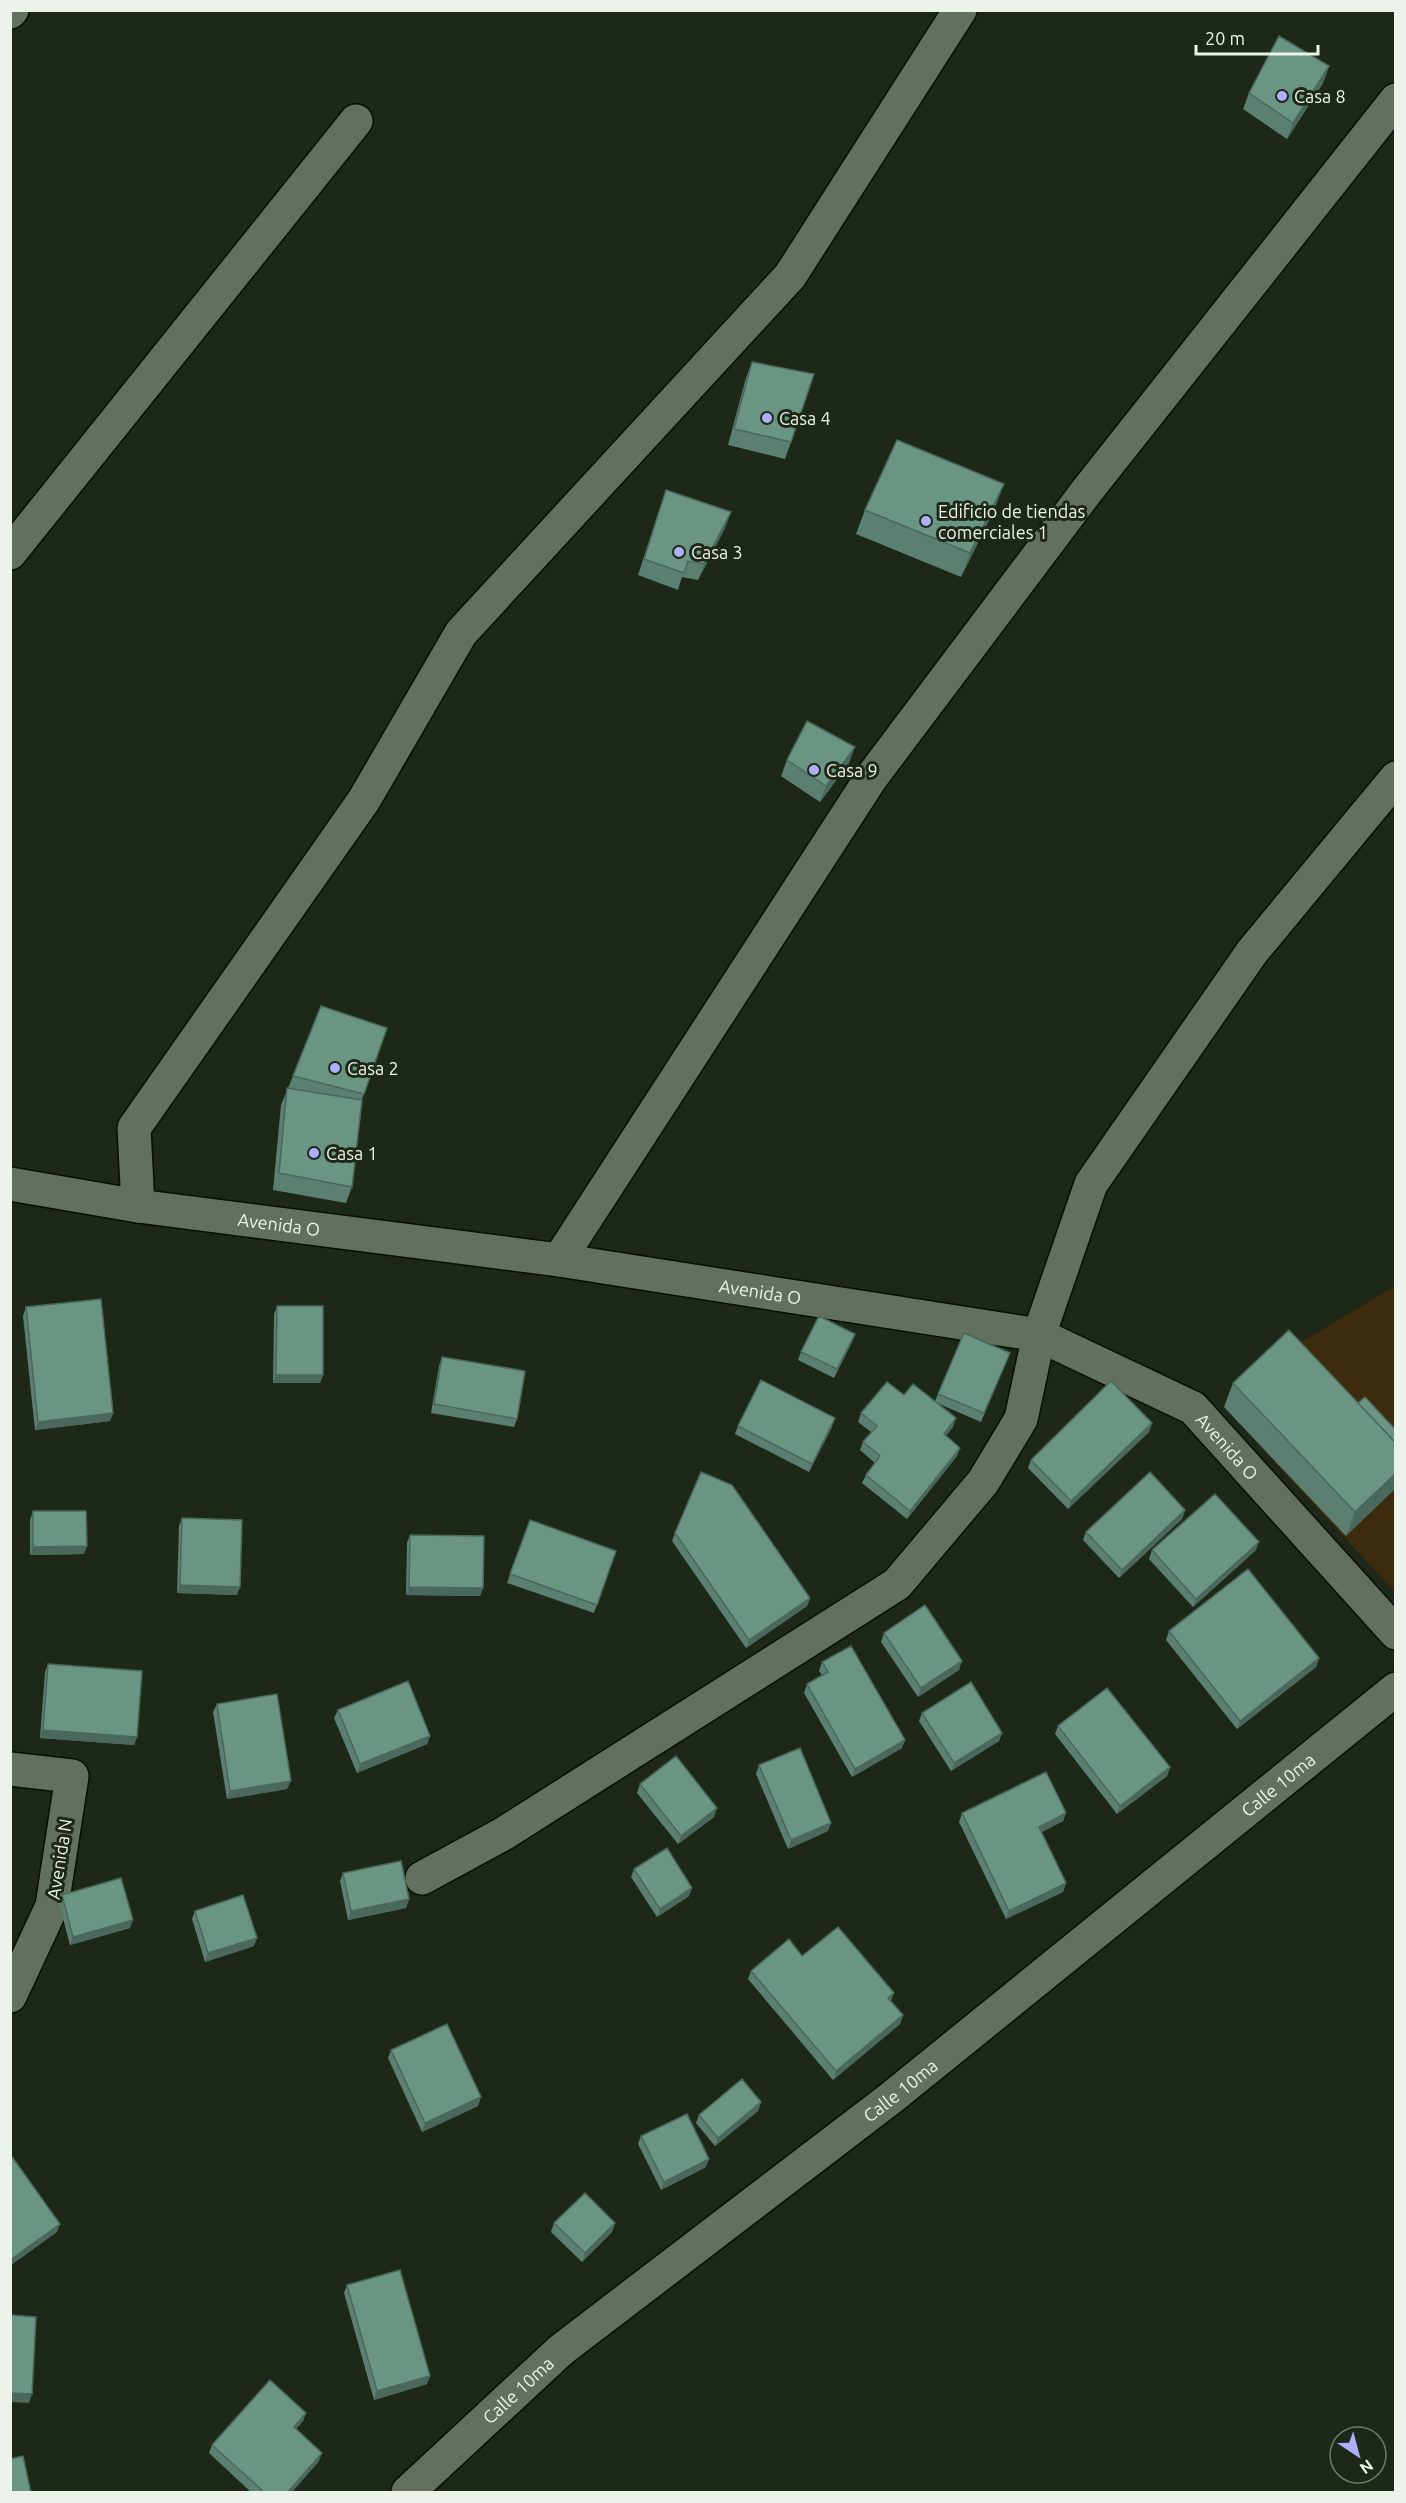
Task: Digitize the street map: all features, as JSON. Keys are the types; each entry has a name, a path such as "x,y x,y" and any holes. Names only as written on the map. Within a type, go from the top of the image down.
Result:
{"street":[{"path":"138,1206 134,1128 364,800 461,633 790,276 960,10"},
{"path":"559,1260 871,778 1086,492 1389,120"},
{"path":"10,553 356,121"},
{"path":"422,1878 503,1834 897,1584 983,1482 1021,1419 1039,1335 1091,1184 1252,952 1395,778"},
{"name":"Avenida O","path":"10,1184 138,1206 559,1260 1039,1335 1194,1408 1395,1633"},
{"name":"Calle 10ma","path":"408,2493 561,2350 891,2098 1395,1689"},
{"name":"Avenida N","path":"10,1769 72,1776 52,1906 10,1996"}],"shaded area":[{"path":"1395,1286 1395,1592 1224,1407 1281,1354"}],"building":[{"name":"Casa 8","path":"1279,36 1329,66 1293,123 1249,93"},
{"name":"Casa 4","path":"752,362 814,374 791,442 734,429"},
{"name":"Edificio de tiendas comerciales 1","path":"897,440 1004,484 970,553 865,510"},
{"name":"Casa 3","path":"666,490 731,512 704,564 688,561 684,573 644,559"},
{"path":"807,721 855,747 826,786 787,760"},
{"name":"Casa 2","path":"321,1006 387,1028 364,1094 293,1076"},
{"name":"Casa 1","path":"287,1088 362,1100 352,1187 279,1173"},
{"path":"101,1299 113,1413 38,1422 26,1307"},
{"path":"277,1306 323,1306 323,1375 276,1375"},
{"path":"819,1316 855,1334 837,1369 801,1352"},
{"path":"1289,1330 1395,1442 1395,1474 1355,1512 1233,1383"},
{"path":"964,1333 1010,1353 984,1413 938,1394"},
{"path":"442,1357 525,1371 517,1419 434,1404"},
{"path":"761,1380 835,1418 812,1464 738,1426"},
{"path":"1111,1381 1152,1423 1071,1501 1031,1460"},
{"path":"887,1382 904,1395 913,1384 956,1418 944,1434 960,1448 910,1511 866,1475 880,1456 863,1442 877,1426 861,1413"},
{"path":"1365,1397 1395,1429 1395,1442 1358,1403"},
{"path":"701,1472 732,1485 810,1598 749,1640 675,1533"},
{"path":"1150,1472 1185,1510 1122,1570 1086,1532"},
{"path":"1215,1494 1259,1542 1196,1599 1152,1550"},
{"path":"33,1511 86,1511 87,1546 33,1547"},
{"path":"182,1518 242,1520 240,1587 180,1585"},
{"path":"530,1520 616,1551 597,1605 510,1574"},
{"path":"410,1535 484,1536 483,1588 409,1587"},
{"path":"1248,1569 1319,1658 1240,1721 1169,1631"},
{"path":"925,1605 962,1661 921,1688 884,1633"},
{"path":"851,1646 905,1740 855,1769 807,1684 828,1672 822,1662"},
{"path":"48,1664 142,1671 137,1737 43,1730"},
{"path":"408,1681 430,1736 360,1764 338,1710"},
{"path":"971,1682 1002,1733 954,1763 922,1713"},
{"path":"1107,1688 1170,1767 1120,1806 1058,1726"},
{"path":"277,1694 291,1781 230,1791 217,1704"},
{"path":"800,1748 831,1823 791,1840 759,1765"},
{"path":"676,1756 717,1808 681,1836 640,1784"},
{"path":"1046,1772 1066,1813 1039,1827 1066,1883 1009,1911 962,1813"},
{"path":"667,1848 692,1888 660,1909 634,1869"},
{"path":"401,1861 409,1899 351,1911 343,1873"},
{"path":"121,1878 133,1920 73,1937 62,1895"},
{"path":"243,1895 257,1938 208,1953 195,1911"},
{"path":"838,1927 894,1993 888,1998 903,2015 836,2071 751,1971 789,1939 802,1956"},
{"path":"447,2024 481,2097 425,2123 391,2050"},
{"path":"742,2079 761,2102 718,2138 699,2115"},
{"path":"687,2114 709,2159 664,2182 641,2136"},
{"path":"10,2154 60,2224 10,2260"},
{"path":"585,2193 615,2223 585,2253 554,2223"},
{"path":"400,2270 430,2376 377,2391 347,2285"},
{"path":"10,2315 36,2317 32,2394 10,2393"},
{"path":"270,2380 306,2413 294,2427 322,2453 287,2493 265,2493 212,2445"},
{"path":"23,2456 31,2493 10,2493 10,2459"}],"place":[{"name":"Casa 8","path":"1282,96"},
{"name":"Casa 4","path":"767,418"},
{"name":"Edificio de tiendas comerciales 1","path":"926,521"},
{"name":"Casa 3","path":"679,552"},
{"name":"Casa 9","path":"814,770"},
{"name":"Casa 2","path":"335,1068"},
{"name":"Casa 1","path":"314,1153"}]}
